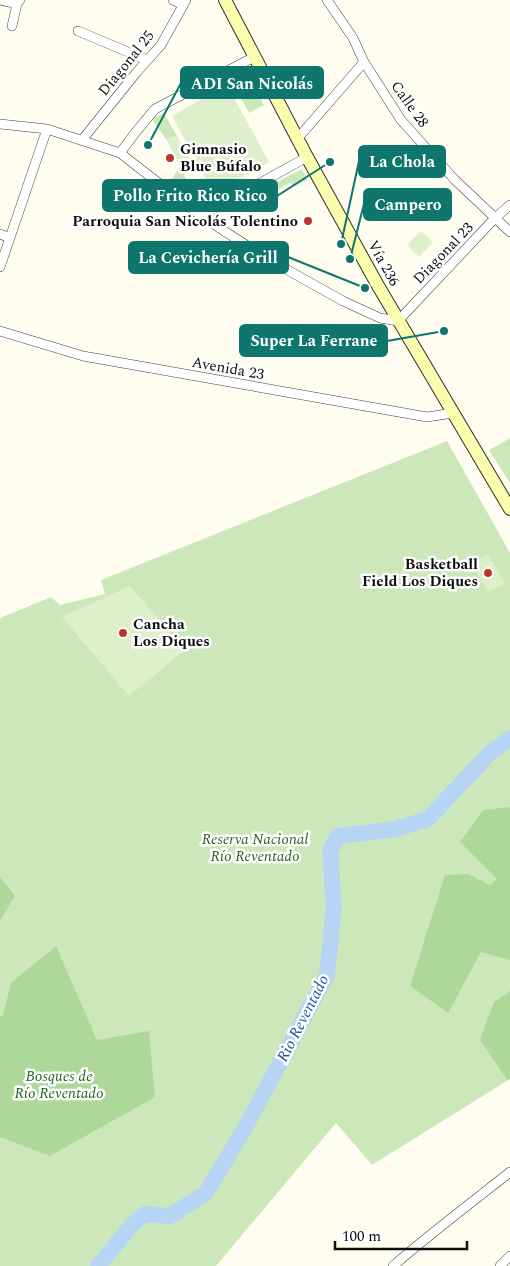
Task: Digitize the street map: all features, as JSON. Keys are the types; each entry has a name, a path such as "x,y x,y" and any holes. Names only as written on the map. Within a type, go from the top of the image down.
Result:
{"main road":[{"name":"Vía 236","path":"226,0 307,157 398,321 510,509"}],"street":[{"path":"0,0 18,2 12,26"},
{"path":"172,0 185,2"},
{"name":"Calle 28","path":"327,0 353,38 364,62 401,120 454,179 510,232"},
{"name":"Diagonal 25","path":"82,140 161,45 185,2"},
{"path":"78,31 148,60"},
{"path":"120,154 135,133 156,110 254,57"},
{"path":"298,138 364,62"},
{"path":"0,124 47,129 120,154 201,216 266,258 342,301 380,318 398,321"},
{"path":"0,267 47,129"},
{"path":"201,216 307,157"},
{"name":"Diagonal 23","path":"398,321 495,218 510,205"},
{"path":"0,234 10,238"},
{"name":"Avenida 23","path":"0,331 83,356 427,417 453,412"},
{"path":"393,1266 510,1172"},
{"path":"500,1266 510,1256"}],"green space":[{"path":"244,70 264,105 249,113 230,78"},
{"path":"227,85 269,162 213,192 172,116"},
{"path":"164,113 177,136 166,139 152,119"},
{"path":"177,136 190,160 180,167 166,139"},
{"path":"180,167 199,204 170,181"},
{"path":"302,169 307,180 293,187 290,183 277,190 279,196 274,199 267,187"},
{"path":"421,231 433,242 419,257 407,245"},
{"path":"510,438 510,483 489,450"},
{"name":"Reserva Nacional Río Reventado","path":"447,441 510,553 510,1079 372,1165 336,1123 216,1266 0,1266 0,618 51,597 60,605 105,594 101,580"},
{"name":"Basketball Field Los Diques","path":"488,554 505,583 488,592 472,563"},
{"name":"Cancha Los Diques","path":"130,586 185,650 129,696 62,617"},
{"path":"510,807 510,960 481,952 448,1013 410,986 445,875 468,874 490,885 497,879 460,842 483,810"},
{"path":"0,877 15,896 0,921"},
{"name":"Bosques de Río Reventado","path":"56,946 97,1040 149,1031 155,1097 50,1156 0,1137 0,1016 3,1015 11,983"},
{"path":"510,991 510,1079 507,1080 480,1040 494,1002"}],"waterway":[{"name":"Rio Reventado","path":"98,1266 131,1226 145,1214 170,1216 206,1193 246,1126 327,975 334,907 330,851 338,836 396,829 428,819 489,754 510,738"}],"place":[{"name":"ADI San Nicolás","path":"148,145"},
{"name":"Gimnasio Blue Búfalo","path":"170,158"},
{"name":"Pollo Frito Rico Rico","path":"330,162"},
{"name":"Parroquia San Nicolás Tolentino","path":"308,221"},
{"name":"La Chola","path":"341,244"},
{"name":"Campero","path":"350,259"},
{"name":"La Cevichería Grill","path":"365,288"},
{"name":"Super La Ferrane","path":"444,331"},
{"name":"Basketball Field Los Diques","path":"488,573"},
{"name":"Cancha Los Diques","path":"123,633"}]}
